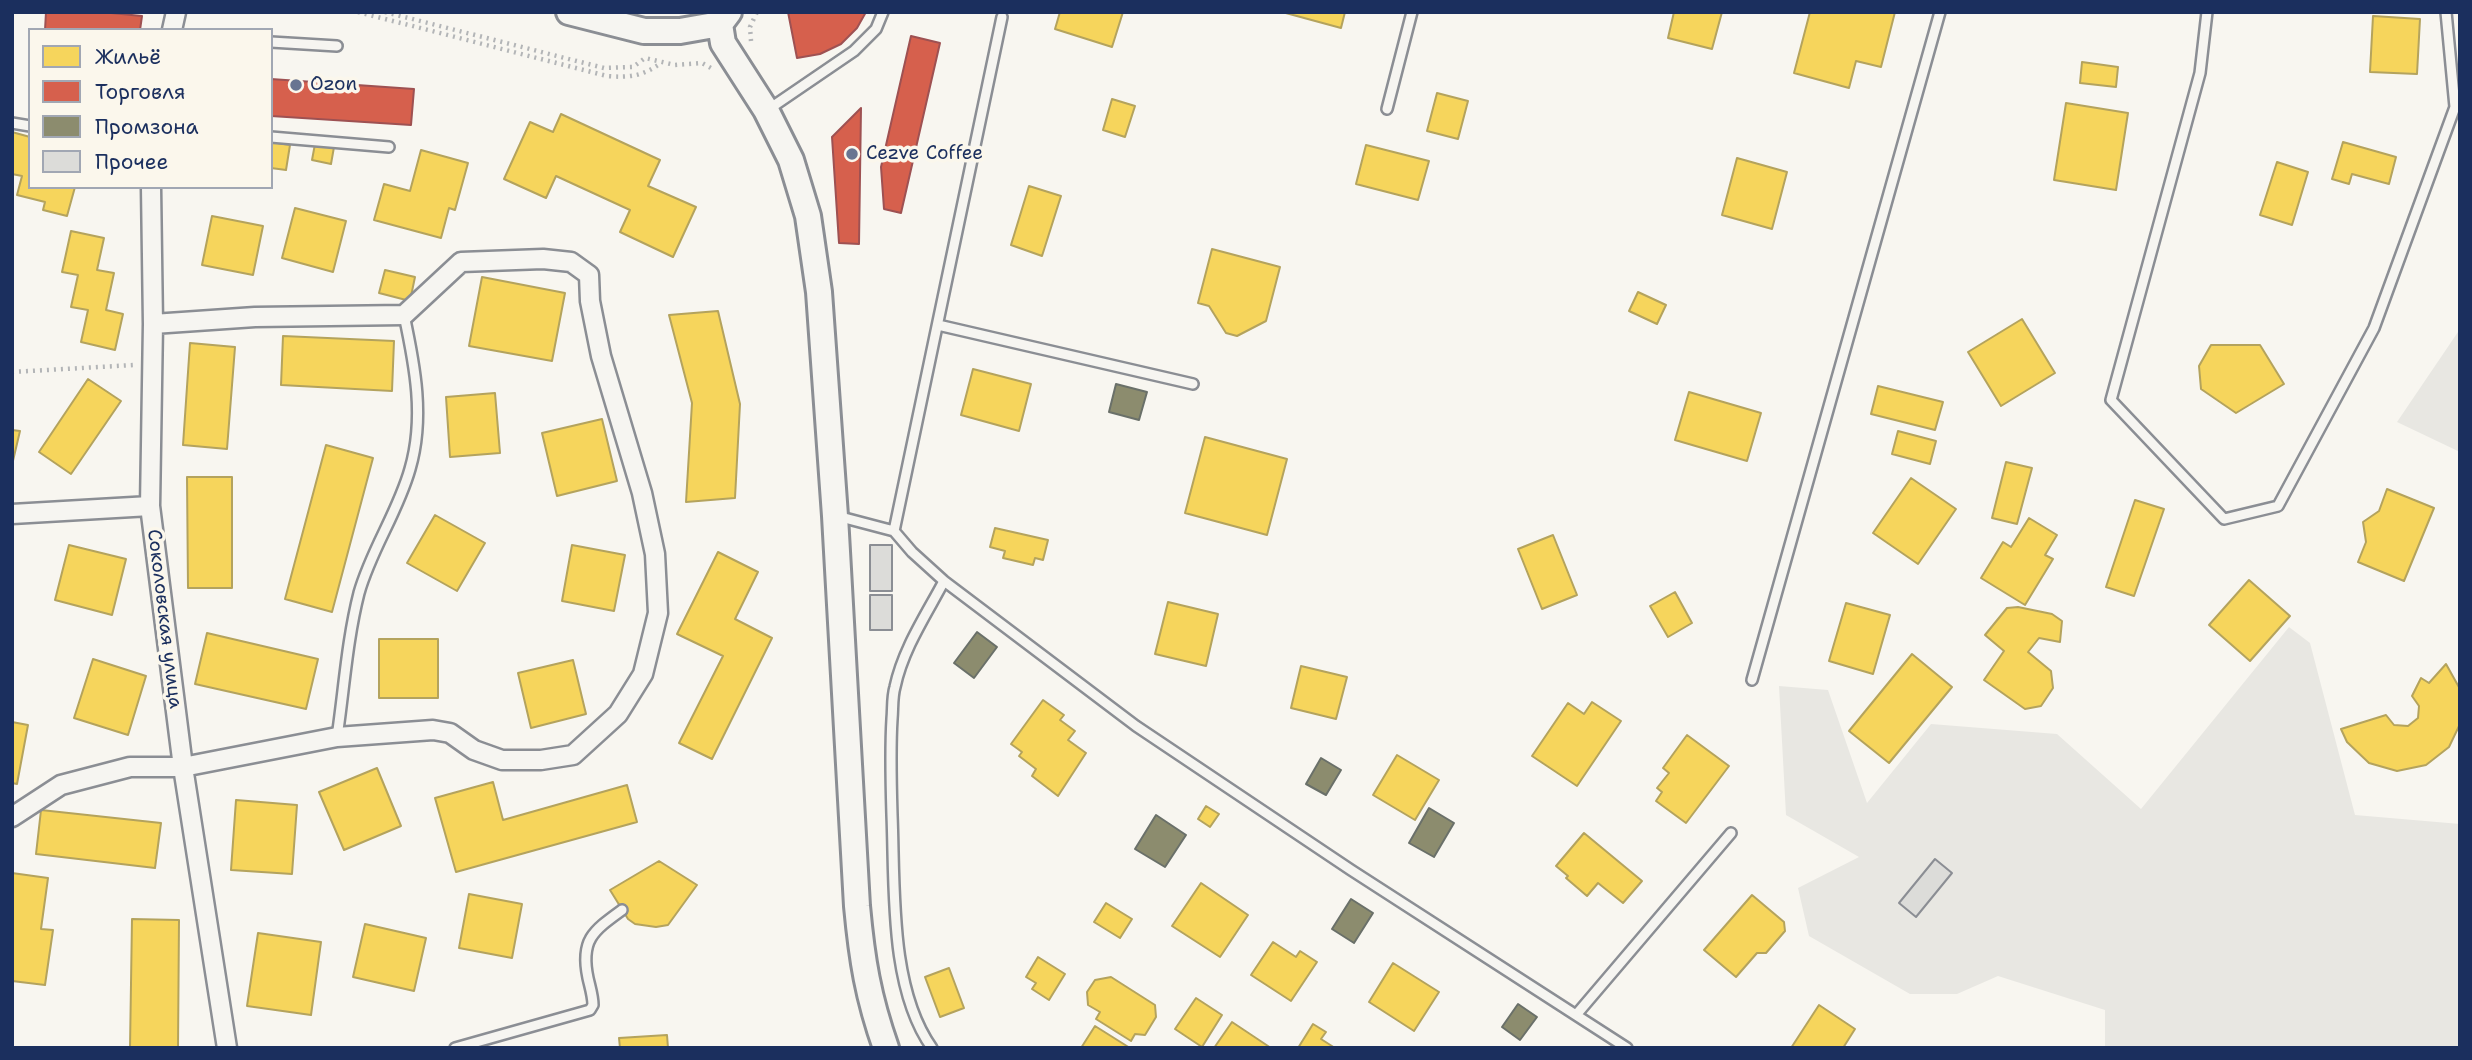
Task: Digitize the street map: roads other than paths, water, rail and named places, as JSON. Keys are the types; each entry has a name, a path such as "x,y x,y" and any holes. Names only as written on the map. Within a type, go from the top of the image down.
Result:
{"street":[{"path":"569,12 643,32 680,32 724,18 723,43 766,110 791,160 808,216 819,292 862,964 871,1004 886,1048"},
{"name":"Соколовская улица","path":"151,189 153,324 150,506 183,767 227,1048"},
{"path":"12,817 61,785 130,767 183,767 337,737 433,730 450,733 474,750 502,760 541,760 573,755 618,714 643,674 658,613 655,554 642,493 601,356 590,301 589,275 571,262 543,259 461,262 404,315 255,317 153,324"},
{"path":"12,514 150,506"}],"lane":[{"path":"766,110 854,51 876,29 883,12"},
{"path":"1387,109 1412,12"},
{"path":"1752,680 1940,12"},
{"path":"2207,12 2200,73 2111,400 2224,519 2278,506 2374,328 2455,107 2446,12"},
{"path":"894,531 1002,17"},
{"path":"273,42 337,46"},
{"path":"273,137 389,147"},
{"path":"337,737 359,594 371,559 411,468 419,418 413,358 404,315"},
{"path":"938,325 1193,384"},
{"path":"835,516 894,531 912,552 944,581 1136,726 1351,870 1627,1048"},
{"path":"932,1048 911,1001 897,938 890,757 894,688 904,658 944,581"},
{"path":"1576,1015 1731,833"},
{"path":"455,1048 590,1010 593,999 587,975 585,949 598,928 622,910"}],"place":[{"name":"Ozon","path":"296,85"},
{"name":"Cezve Coffee","path":"852,154"}]}
